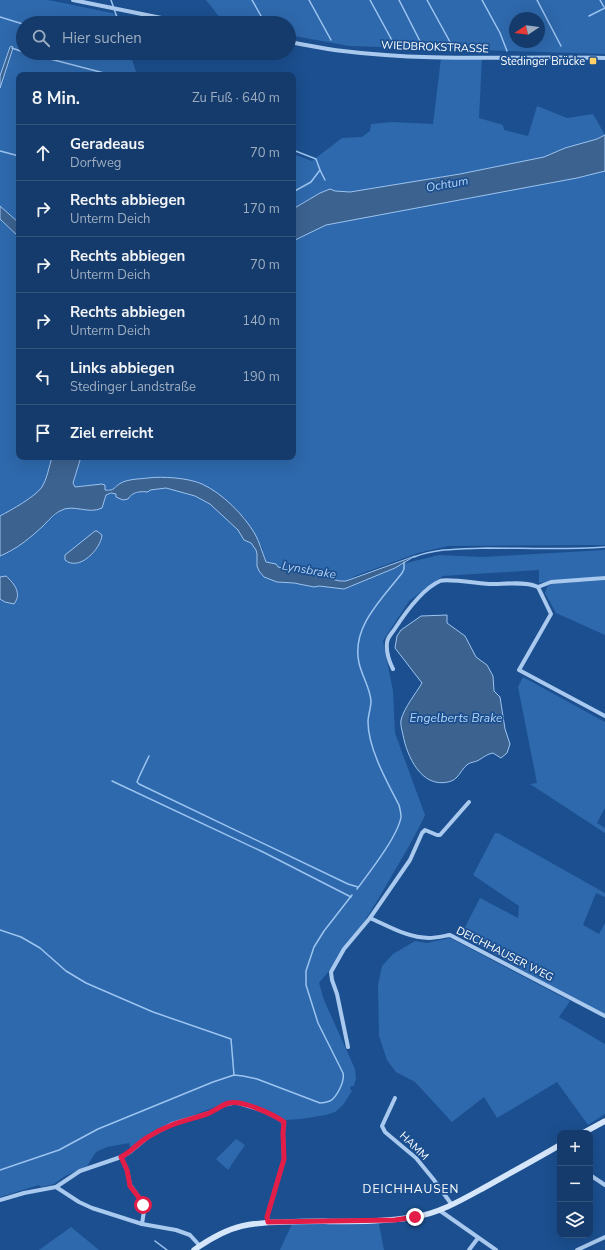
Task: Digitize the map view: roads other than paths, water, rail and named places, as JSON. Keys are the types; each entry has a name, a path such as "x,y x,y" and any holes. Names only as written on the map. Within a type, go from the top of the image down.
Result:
{"main road":[{"path":"588,1130 605,1121"},
{"path":"194,1250 210,1239 232,1229 253,1224 268,1222 395,1220 415,1217 452,1205 557,1148"}],"street":[{"path":"72,0 152,16"},
{"name":"WIEDBROKSTRASSE","path":"296,43 343,51 388,55 432,57 605,58"},
{"path":"538,587 551,582 605,578"},
{"path":"393,670 388,656 387,641 404,615 420,596 430,587 442,580 490,584 515,583 535,585 538,587 550,609 551,614 519,670 605,716"},
{"path":"348,1046 331,972 344,949 370,918 410,860 422,833 425,830 440,835 469,802"},
{"name":"DEICHHAUSER WEG","path":"370,918 398,931 414,936 429,938 450,935 514,967 605,1016"},
{"name":"HAMM","path":"395,1098 382,1126 385,1132 416,1158 452,1205"},
{"path":"0,1200 24,1193 56,1187 80,1171 121,1157 130,1152 148,1137 172,1124 209,1113 224,1105 238,1103 275,1116 284,1122 284,1159 267,1217 268,1222"},
{"path":"121,1157 127,1170 130,1186 143,1205 144,1211 142,1224"},
{"path":"593,1177 605,1185"},
{"path":"56,1187 79,1202 92,1208 142,1224 176,1230 190,1235 200,1246"},
{"path":"439,1210 496,1250"},
{"path":"577,1250 605,1237"},
{"path":"469,1250 478,1238"}],"water":[{"path":"12,46 13,48 0,88 0,76 10,47"},
{"name":"Ochtum","path":"605,135 605,171 577,178 326,225 296,240 296,207 330,189 335,191 350,192 460,174 544,157 565,148 597,139"},
{"path":"0,206 16,220 16,234 0,219"},
{"path":"51,460 80,460 73,483 75,487 102,484 105,485 105,490 111,490 118,484 127,481 154,477 175,478 197,482 217,493 239,512 255,534 266,562 276,564 278,567 340,581 346,581 415,556 395,568 344,589 277,582 264,577 257,566 256,550 251,543 244,540 238,530 210,504 195,496 166,488 150,490 148,492 136,492 128,499 123,500 116,497 116,494 111,493 106,495 102,508 97,510 70,508 60,511 23,543 0,556 0,516 39,491 45,480"},
{"path":"95,531 102,535 101,541 94,552 83,561 77,563 71,563 65,560 65,555"},
{"path":"6,576 16,589 17,597 14,604 0,599 0,577"},
{"name":"Engelberts Brake","path":"447,615 447,623 465,636 476,657 487,665 493,676 494,691 500,697 505,729 510,744 507,753 501,758 493,753 489,754 478,761 468,764 452,781 438,783 430,780 417,769 405,743 401,720 407,706 422,683 395,648 397,636 401,630 421,616"}],"waterway":[{"path":"111,0 117,16"},
{"path":"252,0 261,16"},
{"path":"309,0 331,40"},
{"path":"370,0 394,44"},
{"path":"399,0 423,47"},
{"path":"427,0 455,51"},
{"path":"482,0 500,33 507,51"},
{"path":"537,0 561,46"},
{"path":"600,0 604,7"},
{"path":"589,16 605,8"},
{"path":"0,17 16,22"},
{"path":"12,48 16,49"},
{"path":"54,60 100,72"},
{"path":"0,151 16,155"},
{"path":"296,151 316,159 325,180"},
{"path":"296,190 311,182 320,170"},
{"name":"Lynsbrake","path":"414,557 441,550 459,549 560,549 605,547"},
{"path":"357,889 389,844 395,834 401,817 399,805 379,765 371,743 368,722 371,701 368,687 359,663 358,650 360,637 370,614 377,603 402,573 404,569 404,562"},
{"path":"149,756 137,782 139,784 348,884 358,887"},
{"path":"112,781 263,852 351,897"},
{"path":"0,1170 59,1150 98,1129 213,1082 234,1075 257,1079 320,1103 333,1099 342,1084 343,1073 318,1023 306,985 306,971 314,947 324,931 352,895"},
{"path":"0,930 21,937 40,948 66,971 86,983 153,1012 231,1039 234,1075"},
{"path":"155,1241 167,1250"}],"place":[{"name":"Stedinger Brücke","path":"593,61"}],"district":[{"name":"DEICHHAUSEN","path":"411,1189"}]}
